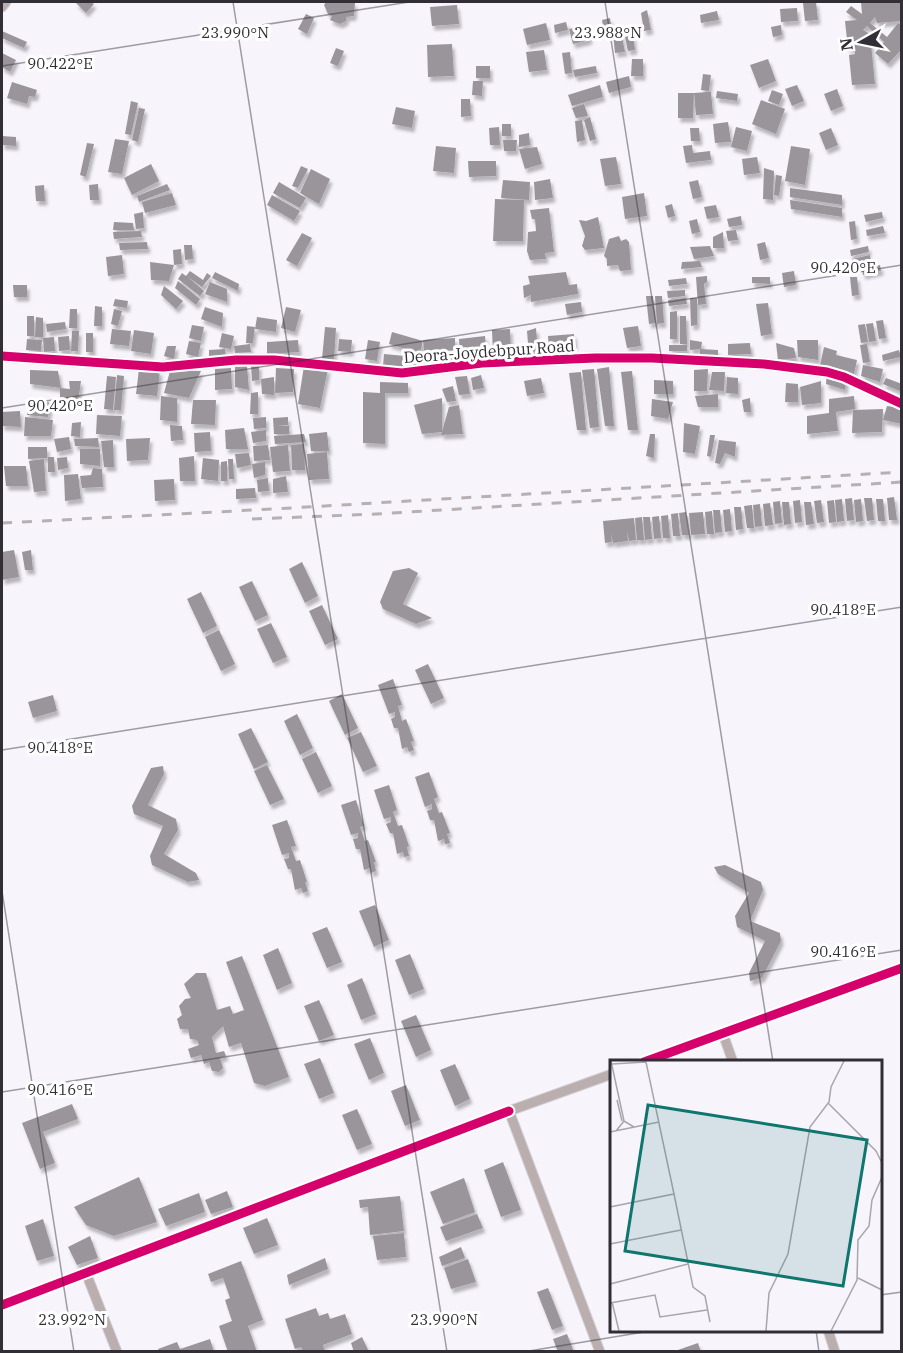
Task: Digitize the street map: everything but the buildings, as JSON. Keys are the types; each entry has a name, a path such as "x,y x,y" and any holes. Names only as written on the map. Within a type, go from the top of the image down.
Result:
{"street":[{"path":"2,7 6,2"},
{"name":"Deora-Joydebpur Road","path":"2,356 163,367 236,360 274,360 402,373 483,363 652,358 764,364 827,372 844,377 902,404"},
{"path":"650,1060 902,968"},
{"path":"723,1034 732,1060"},
{"path":"2,1305 509,1111 610,1075"},
{"path":"509,1111 600,1352"},
{"path":"86,1273 117,1352"},
{"path":"829,1332 835,1352"}],"railway":[{"path":"2,523 902,472"},
{"path":"252,519 376,514 902,482"}],"cycle path":[{"path":"2,356 163,367 236,360 274,360 402,373 482,363 652,358 764,364 827,372 844,377 902,404"},
{"path":"649,1060 902,968"},
{"path":"2,1305 509,1111"}]}
